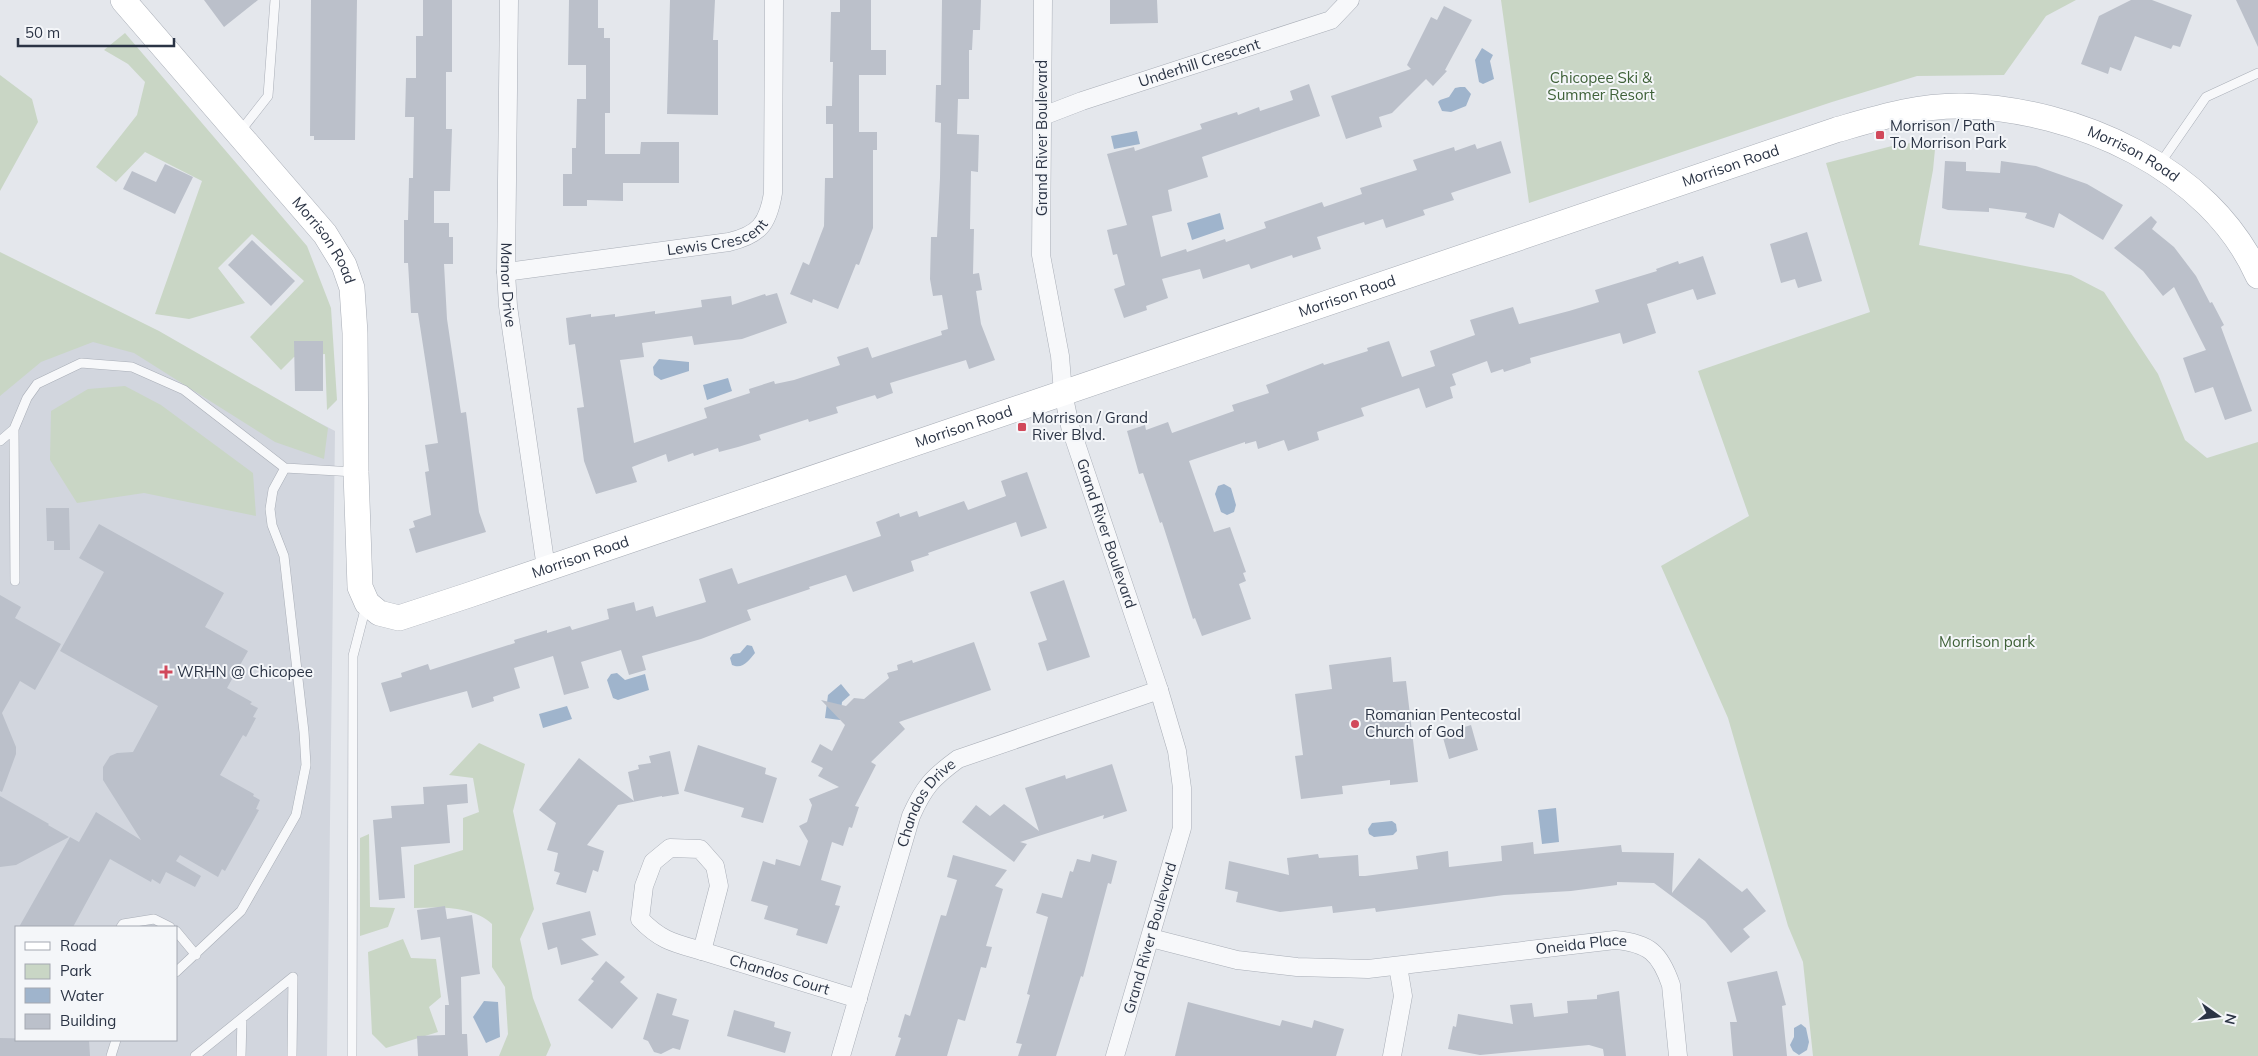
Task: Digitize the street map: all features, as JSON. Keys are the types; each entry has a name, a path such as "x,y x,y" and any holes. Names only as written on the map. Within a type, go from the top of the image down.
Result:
{"street":[{"name":"Manor Drive","path":"509,0 506,272 508,306 546,568"},
{"name":"Lewis Crescent","path":"506,272 729,242 745,238 761,227 770,210 773,193 774,0"},
{"name":"Grand River Boulevard","path":"1043,0 1041,255 1060,356 1063,394 1070,426 1159,690 1177,751 1182,788 1182,828 1115,1056"},
{"name":"Underhill Crescent","path":"1043,116 1082,101 1331,20 1350,0"},
{"name":"Morrison Road","path":"127,1 238,135 325,234 344,265 352,288 355,332 356,472 360,587 367,603 379,613 399,618 1836,130 1920,109 1963,106 2030,114 2076,126 2115,142 2159,165 2188,185 2216,211 2240,243 2258,276"},
{"name":"Chandos Drive","path":"841,1056 911,816 922,791 938,773 958,759 1159,690"},
{"name":"Chandos Court","path":"702,951 719,886 716,866 700,849 670,848 653,862 644,886 640,919 654,933 672,942 858,999"},
{"name":"Oneida Place","path":"1151,938 1238,960 1297,967 1368,969 1615,940 1633,941 1650,949 1661,961 1667,974 1671,985 1678,1056"},
{"path":"1392,1056 1403,996 1398,966"}],"lane":[{"path":"238,135 268,96 274,0"},
{"path":"2159,165 2206,97 2258,73"},
{"path":"15,581 14,429 26,398 37,384 81,363 132,367 184,390 285,468 356,472"},
{"path":"0,441 14,429"},
{"path":"178,970 242,911 296,814 304,774 304,732 284,556 272,525 270,510 273,490 285,468"},
{"path":"352,1056 353,656 367,603"},
{"path":"122,926 154,918 168,926"},
{"path":"178,933 196,955"},
{"path":"195,1056 293,977 292,1056"},
{"path":"241,1056 242,1018"},
{"path":"111,1056 116,1041"}],"shaded area":[{"name":"WRHN @ Chicopee","path":"0,255 335,431 327,1056 0,1056"}],"green space":[{"name":"Chicopee Ski & Summer Resort","path":"1501,0 2076,0 2046,16 2004,75 1917,76 1832,102 1529,203"},
{"path":"125,33 307,246 331,308 337,400 327,410 325,354 294,357 281,370 250,337 304,281 252,234 218,268 245,303 189,319 155,314 202,181 145,152 116,182 96,167 137,115 145,82 128,64 104,50"},
{"path":"0,75 32,99 38,122 0,191"},
{"name":"Morrison park","path":"1936,139 1933,170 1919,245 2071,275 2104,292 2158,374 2185,440 2207,458 2258,442 2258,1056 1813,1056 1803,962 1788,926 1728,718 1661,566 1749,516 1698,371 1870,312 1826,163 1892,146"},
{"path":"0,252 159,331 328,428 324,459 275,442 134,353 93,342 41,362 0,396"},
{"path":"125,386 161,405 253,473 256,516 144,493 77,503 50,460 51,411 88,389"},
{"path":"479,743 525,764 513,811 534,909 520,939 533,998 551,1045 546,1056 499,1056 508,1034 505,987 492,967 492,924 484,918 466,911 445,908 414,908 414,865 463,850 463,818 479,812 473,778 449,775"},
{"path":"369,834 370,907 395,908 388,927 360,936 360,838"},
{"path":"403,939 411,958 436,959 441,997 429,1007 438,1032 386,1048 372,1034 368,952"}],"water":[{"path":"1482,48 1493,55 1490,61 1494,79 1483,84 1479,82 1475,60"},
{"path":"1465,87 1471,94 1466,106 1451,112 1442,111 1438,102 1449,97 1455,88"},
{"path":"1137,131 1140,144 1114,149 1111,136"},
{"path":"1220,213 1224,229 1192,240 1187,223"},
{"path":"659,359 689,362 689,371 661,380 654,375 653,367"},
{"path":"728,378 732,391 707,400 703,385"},
{"path":"1224,484 1231,488 1236,505 1234,512 1227,515 1221,512 1215,494 1218,486"},
{"path":"747,645 752,646 755,653 743,665 732,665 730,658 733,654 740,653"},
{"path":"617,673 625,680 645,674 649,690 618,700 613,698 607,680 611,674"},
{"path":"841,684 850,695 842,702 840,720 825,718 828,695"},
{"path":"567,706 572,719 543,728 539,714"},
{"path":"1556,808 1559,842 1542,844 1538,810"},
{"path":"1392,821 1396,824 1397,831 1393,835 1374,837 1369,834 1368,829 1372,823"},
{"path":"484,1001 498,1002 500,1037 486,1043 473,1017"},
{"path":"1801,1024 1806,1028 1809,1042 1807,1050 1799,1055 1793,1051 1790,1045 1794,1037 1794,1028"}],"building":[{"path":"204,0 258,0 224,27"},
{"path":"311,0 357,0 355,140 314,140 314,136 310,136"},
{"path":"423,0 452,0 452,72 446,72 446,129 452,129 450,191 434,191 434,223 449,223 449,237 453,237 453,264 444,264 447,319 461,413 466,412 479,512 486,532 416,553 409,529 415,527 413,521 431,515 425,472 429,471 425,445 438,443 418,313 411,313 408,263 404,263 404,220 408,220 409,178 413,178 414,117 405,117 406,78 416,78 416,36 423,36"},
{"path":"569,0 598,0 598,28 604,28 604,38 610,38 610,113 605,113 605,154 640,154 641,142 679,142 679,183 623,183 623,201 587,200 587,206 563,206 563,174 572,174 572,148 576,148 577,99 586,99 586,65 568,65"},
{"path":"670,0 715,0 713,40 718,40 718,115 667,114"},
{"path":"840,0 871,0 871,50 886,50 886,75 859,75 859,132 877,132 877,150 873,150 873,228 859,265 856,264 838,309 813,299 812,303 790,294 803,262 809,265 824,226 825,178 833,178 833,124 826,124 826,106 832,106 833,62 830,62 831,12 840,12"},
{"path":"942,0 981,0 980,30 973,30 972,50 969,50 969,99 958,99 957,134 979,135 978,172 971,171 970,229 974,229 973,274 979,273 982,290 976,291 981,324 995,360 969,369 966,360 890,383 893,393 877,399 875,395 836,407 838,413 809,422 808,419 759,435 761,440 738,447 719,452 718,448 694,456 693,453 668,462 666,454 632,467 637,482 596,494 584,461 577,408 584,407 575,344 569,345 566,318 591,314 591,317 615,314 615,317 655,311 655,314 702,307 701,300 731,296 732,305 765,294 766,296 777,293 787,323 742,339 694,345 692,336 642,343 644,357 620,360 634,443 707,418 704,408 750,393 749,389 774,381 775,384 794,380 840,365 837,357 868,347 872,358 942,335 941,331 948,329 942,295 933,296 930,279 931,237 937,237 940,178 941,123 935,122 936,85 941,85"},
{"path":"1110,0 1157,0 1158,23 1110,24"},
{"path":"2131,0 2152,0 2192,15 2180,47 2173,45 2171,49 2135,36 2121,71 2110,67 2108,74 2081,64 2099,16"},
{"path":"2236,0 2258,0 2258,47"},
{"path":"1444,6 1472,20 1445,70 1447,71 1433,86 1426,79 1392,113 1379,117 1382,127 1346,139 1331,96 1411,69 1407,65 1431,17 1437,20"},
{"path":"1309,84 1320,116 1202,157 1208,177 1168,190 1172,211 1152,216 1161,257 1186,249 1187,252 1225,239 1226,242 1266,228 1264,222 1322,202 1324,207 1362,194 1360,188 1417,170 1413,160 1454,147 1455,151 1475,144 1477,149 1501,141 1511,173 1451,193 1454,200 1423,210 1425,215 1386,228 1383,219 1365,225 1364,222 1317,237 1321,249 1293,258 1292,255 1251,269 1249,264 1203,279 1200,269 1162,279 1168,298 1146,306 1147,310 1124,318 1114,289 1125,285 1117,254 1113,255 1107,230 1127,225 1107,154 1134,147 1135,151 1202,129 1200,124 1237,112 1238,115 1259,107 1260,111 1293,100 1290,91"},
{"path":"1945,161 1966,162 1966,171 2000,173 2001,161 2036,166 2087,184 2123,205 2103,240 2059,213 2054,228 2025,218 2027,213 1989,208 1989,212 1948,210 1942,208"},
{"path":"165,164 193,177 175,214 123,189 132,171 156,182"},
{"path":"2151,216 2157,222 2152,229 2174,247 2196,276 2224,325 2221,327 2252,411 2225,420 2213,387 2195,393 2183,358 2206,350 2174,287 2163,296 2143,271 2114,248"},
{"path":"1807,232 1822,281 1798,288 1795,279 1781,283 1770,244"},
{"path":"252,240 295,281 271,306 228,265"},
{"path":"1703,256 1716,294 1697,300 1693,289 1647,304 1656,333 1623,344 1620,333 1530,358 1531,363 1504,372 1503,369 1491,373 1487,361 1452,374 1456,385 1450,387 1453,398 1426,408 1419,388 1361,408 1364,416 1317,432 1319,440 1288,451 1284,440 1258,449 1256,441 1245,444 1245,442 1189,461 1214,532 1230,527 1246,572 1243,573 1246,581 1239,584 1251,619 1202,636 1195,618 1193,619 1162,522 1160,523 1143,473 1139,474 1127,431 1145,425 1146,430 1168,422 1172,433 1234,411 1232,405 1269,393 1266,385 1323,363 1324,365 1368,351 1367,348 1389,341 1402,377 1435,366 1430,351 1475,335 1470,320 1513,307 1519,324 1569,311 1599,302 1595,290 1657,271 1656,269 1678,261 1679,264"},
{"path":"294,341 323,341 323,391 295,391"},
{"path":"1027,472 1047,528 1021,537 1016,522 928,553 929,555 911,561 914,571 853,592 846,575 809,587 810,589 747,610 751,620 701,639 642,656 646,670 629,675 621,650 581,662 589,688 564,695 553,656 514,668 520,688 493,697 494,701 472,708 467,691 390,712 381,683 402,677 401,673 428,664 430,670 515,643 514,640 547,630 547,633 570,626 572,630 609,619 607,609 634,602 636,611 653,606 656,617 706,602 699,579 732,568 738,584 881,536 876,522 899,513 900,517 917,511 919,517 964,501 968,510 1006,496 1001,481"},
{"path":"46,508 69,508 70,550 54,550 54,541 47,541"},
{"path":"99,524 224,593 205,627 248,651 227,688 252,702 250,704 258,708 253,717 256,718 246,737 243,735 220,775 254,794 253,796 260,800 256,809 259,810 225,871 222,869 218,877 180,855 176,861 201,876 195,887 166,872 160,884 152,879 151,882 110,859 74,926 20,926 70,837 79,842 96,812 141,840 103,780 103,767 110,756 117,753 133,752 158,706 60,651 104,572 79,558"},
{"path":"1064,580 1090,657 1047,671 1038,643 1047,640 1030,592"},
{"path":"0,595 21,607 15,618 61,644 35,690 20,681 2,713 16,747 16,754 2,792 0,791"},
{"path":"974,642 991,690 899,722 905,729 871,762 876,765 855,806 859,807 852,828 849,827 843,846 832,842 821,880 841,886 835,905 840,906 827,944 796,935 798,929 764,919 768,906 751,901 763,861 775,865 776,859 800,866 808,841 799,826 807,822 812,805 809,799 839,787 818,776 823,768 811,762 820,744 832,751 845,725 821,700 846,706 854,698 864,699 889,678 887,673 898,670 897,665 912,660 913,663"},
{"name":"Romanian Pentecostal Church of God","path":"1391,657 1393,682 1406,681 1418,782 1390,785 1390,780 1342,786 1343,794 1301,799 1295,756 1303,755 1295,694 1332,689 1329,665"},
{"path":"1471,725 1478,750 1449,759 1442,734"},
{"path":"698,745 766,768 765,774 777,778 763,823 741,817 744,808 684,791"},
{"path":"670,751 679,794 618,805 587,845 604,851 598,872 593,870 586,893 556,884 560,873 554,871 558,853 547,850 556,823 539,810 579,758 634,801 628,772 639,769 638,765 651,763 649,756"},
{"path":"1112,764 1127,811 1103,819 1104,815 1020,842 1027,844 1014,862 962,822 976,805 990,816 1004,804 1039,831 1025,788 1065,775 1066,779"},
{"path":"467,784 468,803 447,805 450,843 401,847 405,898 379,900 373,820 392,818 391,806 424,804 423,787"},
{"path":"0,796 69,837 16,865 0,867"},
{"path":"1533,842 1534,854 1621,845 1622,852 1674,853 1672,893 1699,858 1742,892 1747,888 1766,911 1743,929 1750,937 1731,953 1705,921 1654,883 1617,882 1617,885 1571,891 1504,895 1376,912 1375,908 1333,913 1332,906 1280,912 1236,902 1238,892 1225,889 1229,861 1289,875 1287,858 1318,854 1319,858 1358,855 1359,876 1365,876 1418,869 1416,856 1448,851 1449,867 1502,861 1501,846"},
{"path":"1092,854 1117,861 1111,884 1108,883 1083,977 1081,976 1056,1056 1018,1056 1022,1044 1016,1043 1030,995 1027,994 1048,917 1036,913 1042,893 1062,898 1070,871 1073,872 1077,859 1090,862"},
{"path":"953,855 1007,870 995,886 1003,889 986,946 992,947 986,968 981,967 965,1021 958,1019 947,1056 895,1056 901,1038 898,1037 905,1014 910,1016 941,915 946,916 957,880 947,877"},
{"path":"445,906 447,919 472,915 480,974 461,977 462,1034 467,1034 468,1056 418,1056 417,1036 445,1035 445,1005 449,1005 440,937 421,940 417,910"},
{"path":"590,911 596,935 581,939 599,955 561,965 557,947 548,950 542,923"},
{"path":"606,961 625,977 620,982 638,998 612,1029 578,1000 594,981 591,979"},
{"path":"1777,971 1786,1005 1782,1006 1787,1056 1733,1056 1730,1022 1737,1022 1727,982"},
{"path":"1619,991 1626,1056 1604,1056 1603,1049 1589,1045 1480,1055 1448,1049 1453,1026 1456,1027 1458,1014 1513,1024 1510,1005 1532,1003 1534,1017 1568,1013 1567,1001 1597,999 1597,995"},
{"path":"657,993 677,999 672,1015 689,1020 680,1050 673,1048 661,1054 654,1052 648,1041 643,1039"},
{"path":"1188,1002 1280,1026 1282,1020 1312,1028 1314,1020 1344,1029 1336,1056 1175,1056"},
{"path":"734,1010 775,1022 774,1027 791,1032 785,1053 727,1036"},
{"path":"0,1038 15,1038 15,1041 89,1041 90,1056 0,1056"}],"place":[{"name":"Morrison / Path To Morrison Park","path":"1880,135"},
{"name":"Morrison / Grand River Blvd.","path":"1022,427"},
{"name":"WRHN @ Chicopee","path":"166,672"},
{"name":"Romanian Pentecostal Church of God","path":"1355,724"}]}
